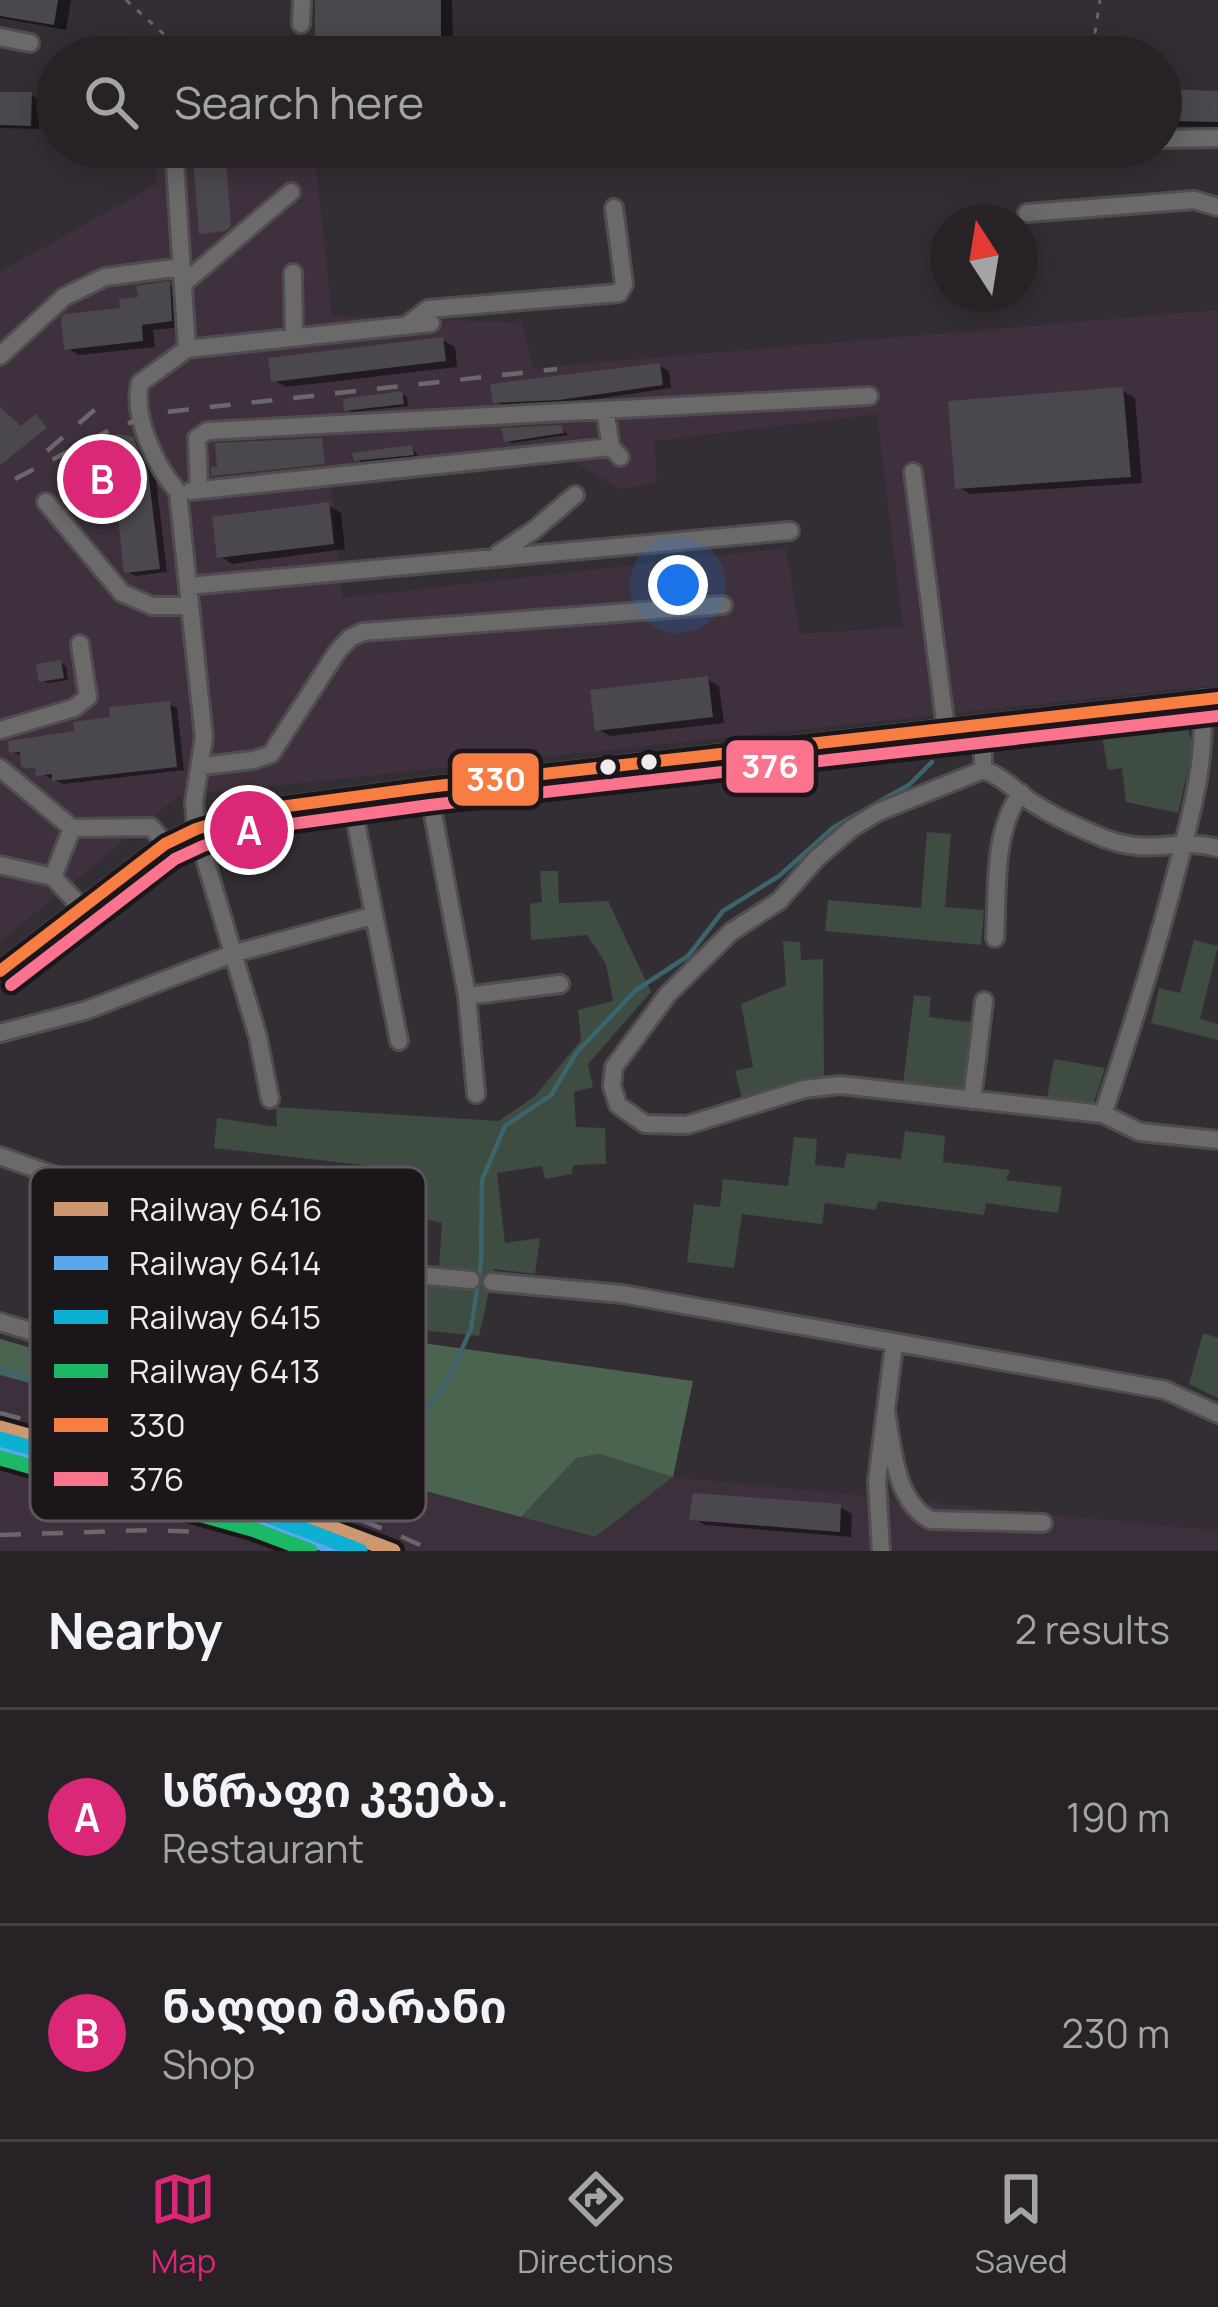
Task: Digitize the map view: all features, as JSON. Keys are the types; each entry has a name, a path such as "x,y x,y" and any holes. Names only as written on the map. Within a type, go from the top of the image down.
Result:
{"street":[{"path":"302,0 302,24"},
{"path":"0,37 31,43"},
{"path":"1182,139 1218,138"},
{"path":"176,168 187,349"},
{"path":"0,356 64,297 105,277 182,276 291,192"},
{"path":"1038,211 1194,200 1218,207"},
{"path":"406,326 428,309 620,293 624,284 614,208"},
{"path":"292,273 294,338"},
{"path":"270,1099 258,1037 196,829 194,802 204,737 178,492 165,476 141,418 140,383 187,349 431,323"},
{"path":"199,490 197,438 207,430 869,395"},
{"path":"178,492 616,452 605,410"},
{"path":"913,472 946,729"},
{"path":"492,558 575,495"},
{"path":"46,502 122,593 152,606 190,606"},
{"path":"188,586 790,531"},
{"path":"202,766 271,754 337,652 363,632 723,605"},
{"path":"0,730 74,708 88,697 80,644"},
{"path":"0,971 165,844 259,810 1210,699 1184,845 1152,968 1103,1114"},
{"path":"983,725 983,770"},
{"path":"0,768 72,828 151,827 165,844"},
{"path":"1218,848 1149,849 1106,838 1034,805 998,775 983,770 878,812 852,828 779,901 731,932 668,994 614,1067 612,1086 618,1105 644,1124 687,1125 804,1089 840,1085 1103,1114 1140,1132 1218,1140"},
{"path":"428,787 467,996 476,1094"},
{"path":"995,938 1002,837 1009,810 1022,793"},
{"path":"351,798 399,1041"},
{"path":"53,877 72,828"},
{"path":"0,866 53,877 82,908"},
{"path":"0,1033 87,1010 232,954 372,916"},
{"path":"467,996 560,984"},
{"path":"972,1100 984,1001"},
{"path":"0,1156 31,1167"},
{"path":"426,1276 471,1280"},
{"path":"492,1282 622,1294 1165,1390 1218,1414"},
{"path":"0,1322 30,1331"},
{"path":"881,1551 877,1481 894,1345"},
{"path":"886,1412 904,1493 917,1513 931,1520 1043,1523"}],"path":[{"path":"126,0 165,36"},
{"path":"1094,36 1100,0"}],"shaded area":[{"path":"156,168 316,168 332,316 521,323 534,368 1218,310 1218,685 178,796 0,942 0,272 155,185","holes":["877,414 903,627 800,634 786,548 342,598 331,488 573,461 620,489 657,482 654,441"]},
{"path":"0,1375 30,1383 30,1465 0,1457"},
{"path":"0,1457 30,1465 30,1521 134,1521 114,1546 0,1546"},
{"path":"673,1477 1218,1531 1218,1551 0,1551 0,1546 72,1521 426,1521 426,1491 594,1537"}],"green space":[{"path":"1187,724 1193,747 1178,813 1126,802 1122,768 1108,770 1102,736"},
{"path":"927,832 951,834 945,907 984,910 981,945 825,931 828,900 921,908"},
{"path":"540,871 558,871 559,903 608,901 651,992 588,1064 593,1087 574,1092 576,1127 605,1128 606,1164 573,1165 572,1174 545,1179 542,1166 497,1173 505,1243 540,1238 535,1274 494,1269 479,1336 426,1331 426,1282 438,1284 442,1223 426,1219 426,1167 379,1167 214,1148 217,1118 277,1127 276,1107 499,1121 535,1096 581,1040 578,1010 613,1001 606,964 587,935 531,940 530,904 542,902"},
{"path":"1194,940 1218,946 1200,1019 1218,1024 1218,1040 1151,1023 1159,988 1180,993"},
{"path":"783,941 800,942 801,960 823,959 824,1078 743,1102 735,1071 753,1067 741,1004 786,985"},
{"path":"914,995 931,997 929,1017 976,1023 967,1091 903,1083"},
{"path":"1054,1059 1105,1068 1093,1105 1047,1098"},
{"path":"905,1131 945,1136 943,1162 1010,1170 1006,1180 1062,1187 1058,1213 986,1203 984,1215 878,1201 876,1210 825,1203 822,1224 742,1214 734,1268 687,1262 694,1204 720,1207 723,1179 788,1186 794,1137 817,1139 815,1165 844,1168 847,1153 901,1159"},
{"path":"1203,1333 1218,1338 1218,1398 1189,1384"},
{"path":"0,1339 30,1348 30,1383 0,1375"},
{"path":"426,1344 693,1381 673,1477 599,1454 576,1458 521,1517 426,1491"},
{"path":"599,1454 673,1477 595,1537 521,1517 575,1458"}],"building":[{"path":"0,0 58,0 54,25 0,16"},
{"path":"315,0 441,0 441,36 315,36"},
{"path":"1182,90 1218,91 1218,122 1182,121"},
{"path":"0,92 32,92 31,126 0,125"},
{"path":"194,168 227,168 231,226 199,234"},
{"path":"170,281 172,321 142,325 143,341 64,350 64,314 120,308 119,299 138,297 136,286"},
{"path":"443,337 446,361 271,382 268,358"},
{"path":"660,363 663,385 559,400 493,403 490,384"},
{"path":"1123,387 1131,477 955,489 948,401"},
{"path":"402,391 404,404 344,411 343,399"},
{"path":"0,407 21,426 36,414 47,428 0,465"},
{"path":"562,425 564,433 504,442 502,428"},
{"path":"119,434 133,437 148,471 160,569 124,573 115,489 90,503 65,461"},
{"path":"322,438 325,464 211,476 211,467 217,467 215,443"},
{"path":"412,445 414,455 354,461 352,453"},
{"path":"329,502 334,544 217,558 212,517"},
{"path":"61,660 64,678 39,682 36,664"},
{"path":"708,676 713,717 595,731 590,690"},
{"path":"170,701 177,767 52,781 52,774 36,776 35,769 21,767 20,752 9,753 8,741 74,731 73,722 110,717 109,707"},
{"path":"693,1493 841,1504 840,1532 689,1520"}],"waterway":[{"path":"426,1411 447,1382 471,1329 481,1262 482,1180 505,1126 551,1095 577,1052 636,990 688,956 723,911 779,876 834,827 909,785 932,762"},
{"path":"0,1370 30,1378"}],"railway":[{"path":"15,479 110,430 156,413 557,369"},
{"path":"47,451 100,405"},
{"path":"0,1413 30,1421"},
{"path":"0,1467 30,1475"},
{"path":"199,1521 310,1551"},
{"path":"362,1521 433,1551"},
{"path":"0,1535 198,1532"}],"rail line":[{"name":"6416","path":"0,1428 30,1436"},
{"name":"6415","path":"0,1439 30,1448"},
{"name":"6414","path":"0,1447 30,1455"},
{"name":"6413","path":"0,1458 30,1466"},
{"name":"6413","path":"223,1521 310,1551"},
{"name":"6414","path":"263,1521 342,1551"},
{"name":"6415","path":"282,1521 360,1551"},
{"name":"6416","path":"314,1521 393,1551"}],"transit line":[{"name":"330","path":"0,971 165,844 258,810 1218,698"},
{"name":"376","path":"11,985 175,859 262,828 1218,716"}],"place":[{"name":"ნაღდი მარანი","path":"102,479"},
{"name":"სწრაფი კვება.","path":"249,830"}]}
